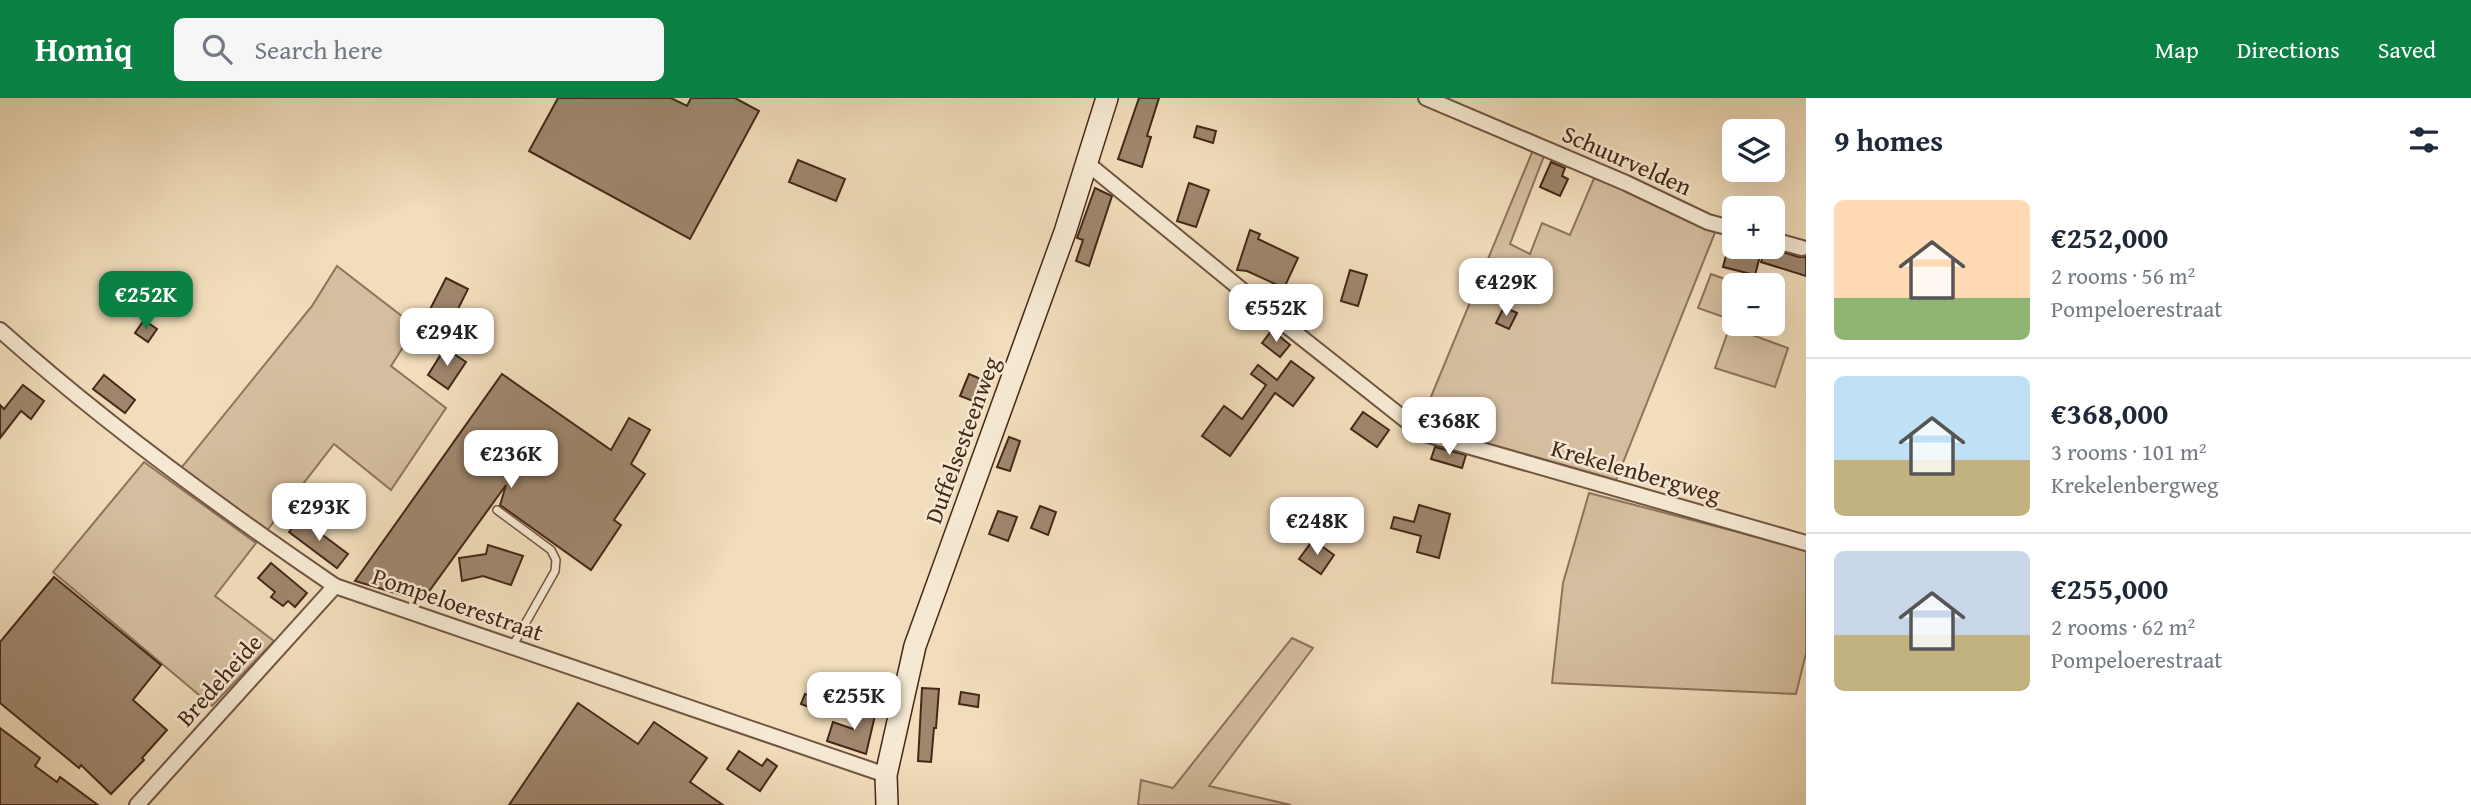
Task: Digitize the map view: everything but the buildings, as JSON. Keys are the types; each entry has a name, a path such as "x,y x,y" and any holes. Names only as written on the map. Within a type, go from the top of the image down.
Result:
{"street":[{"name":"Duffelsesteenweg","path":"887,805 886,775 915,646 998,422 1088,164 1107,98"},
{"name":"Schuurvelden","path":"1426,98 1722,226"},
{"name":"Krekelenbergweg","path":"1088,164 1422,433 1806,543"},
{"path":"1785,243 1802,248"},
{"name":"Pompeloerestraat","path":"0,330 59,383 267,540 335,586 886,775"},
{"name":"Bredeheide","path":"137,805 335,586"}],"lane":[{"path":"497,510 551,550 556,560 555,571 512,647"}],"shaded area":[{"path":"1533,150 1544,156 1510,244 1530,254 1542,223 1570,235 1595,176 1716,230 1616,480 1483,442 1421,421"},
{"path":"337,266 416,327 391,366 446,408 391,490 334,444 265,533 181,468 312,306"},
{"path":"1711,274 1722,278 1722,316 1698,308"},
{"path":"1726,336 1755,336 1788,348 1775,387 1715,368"},
{"path":"144,462 256,543 215,596 274,641 212,706 53,572"},
{"path":"1589,493 1806,550 1806,653 1796,694 1552,683 1563,583"},
{"path":"1292,638 1313,648 1209,786 1291,805 1138,805 1141,780 1173,788"}]}
